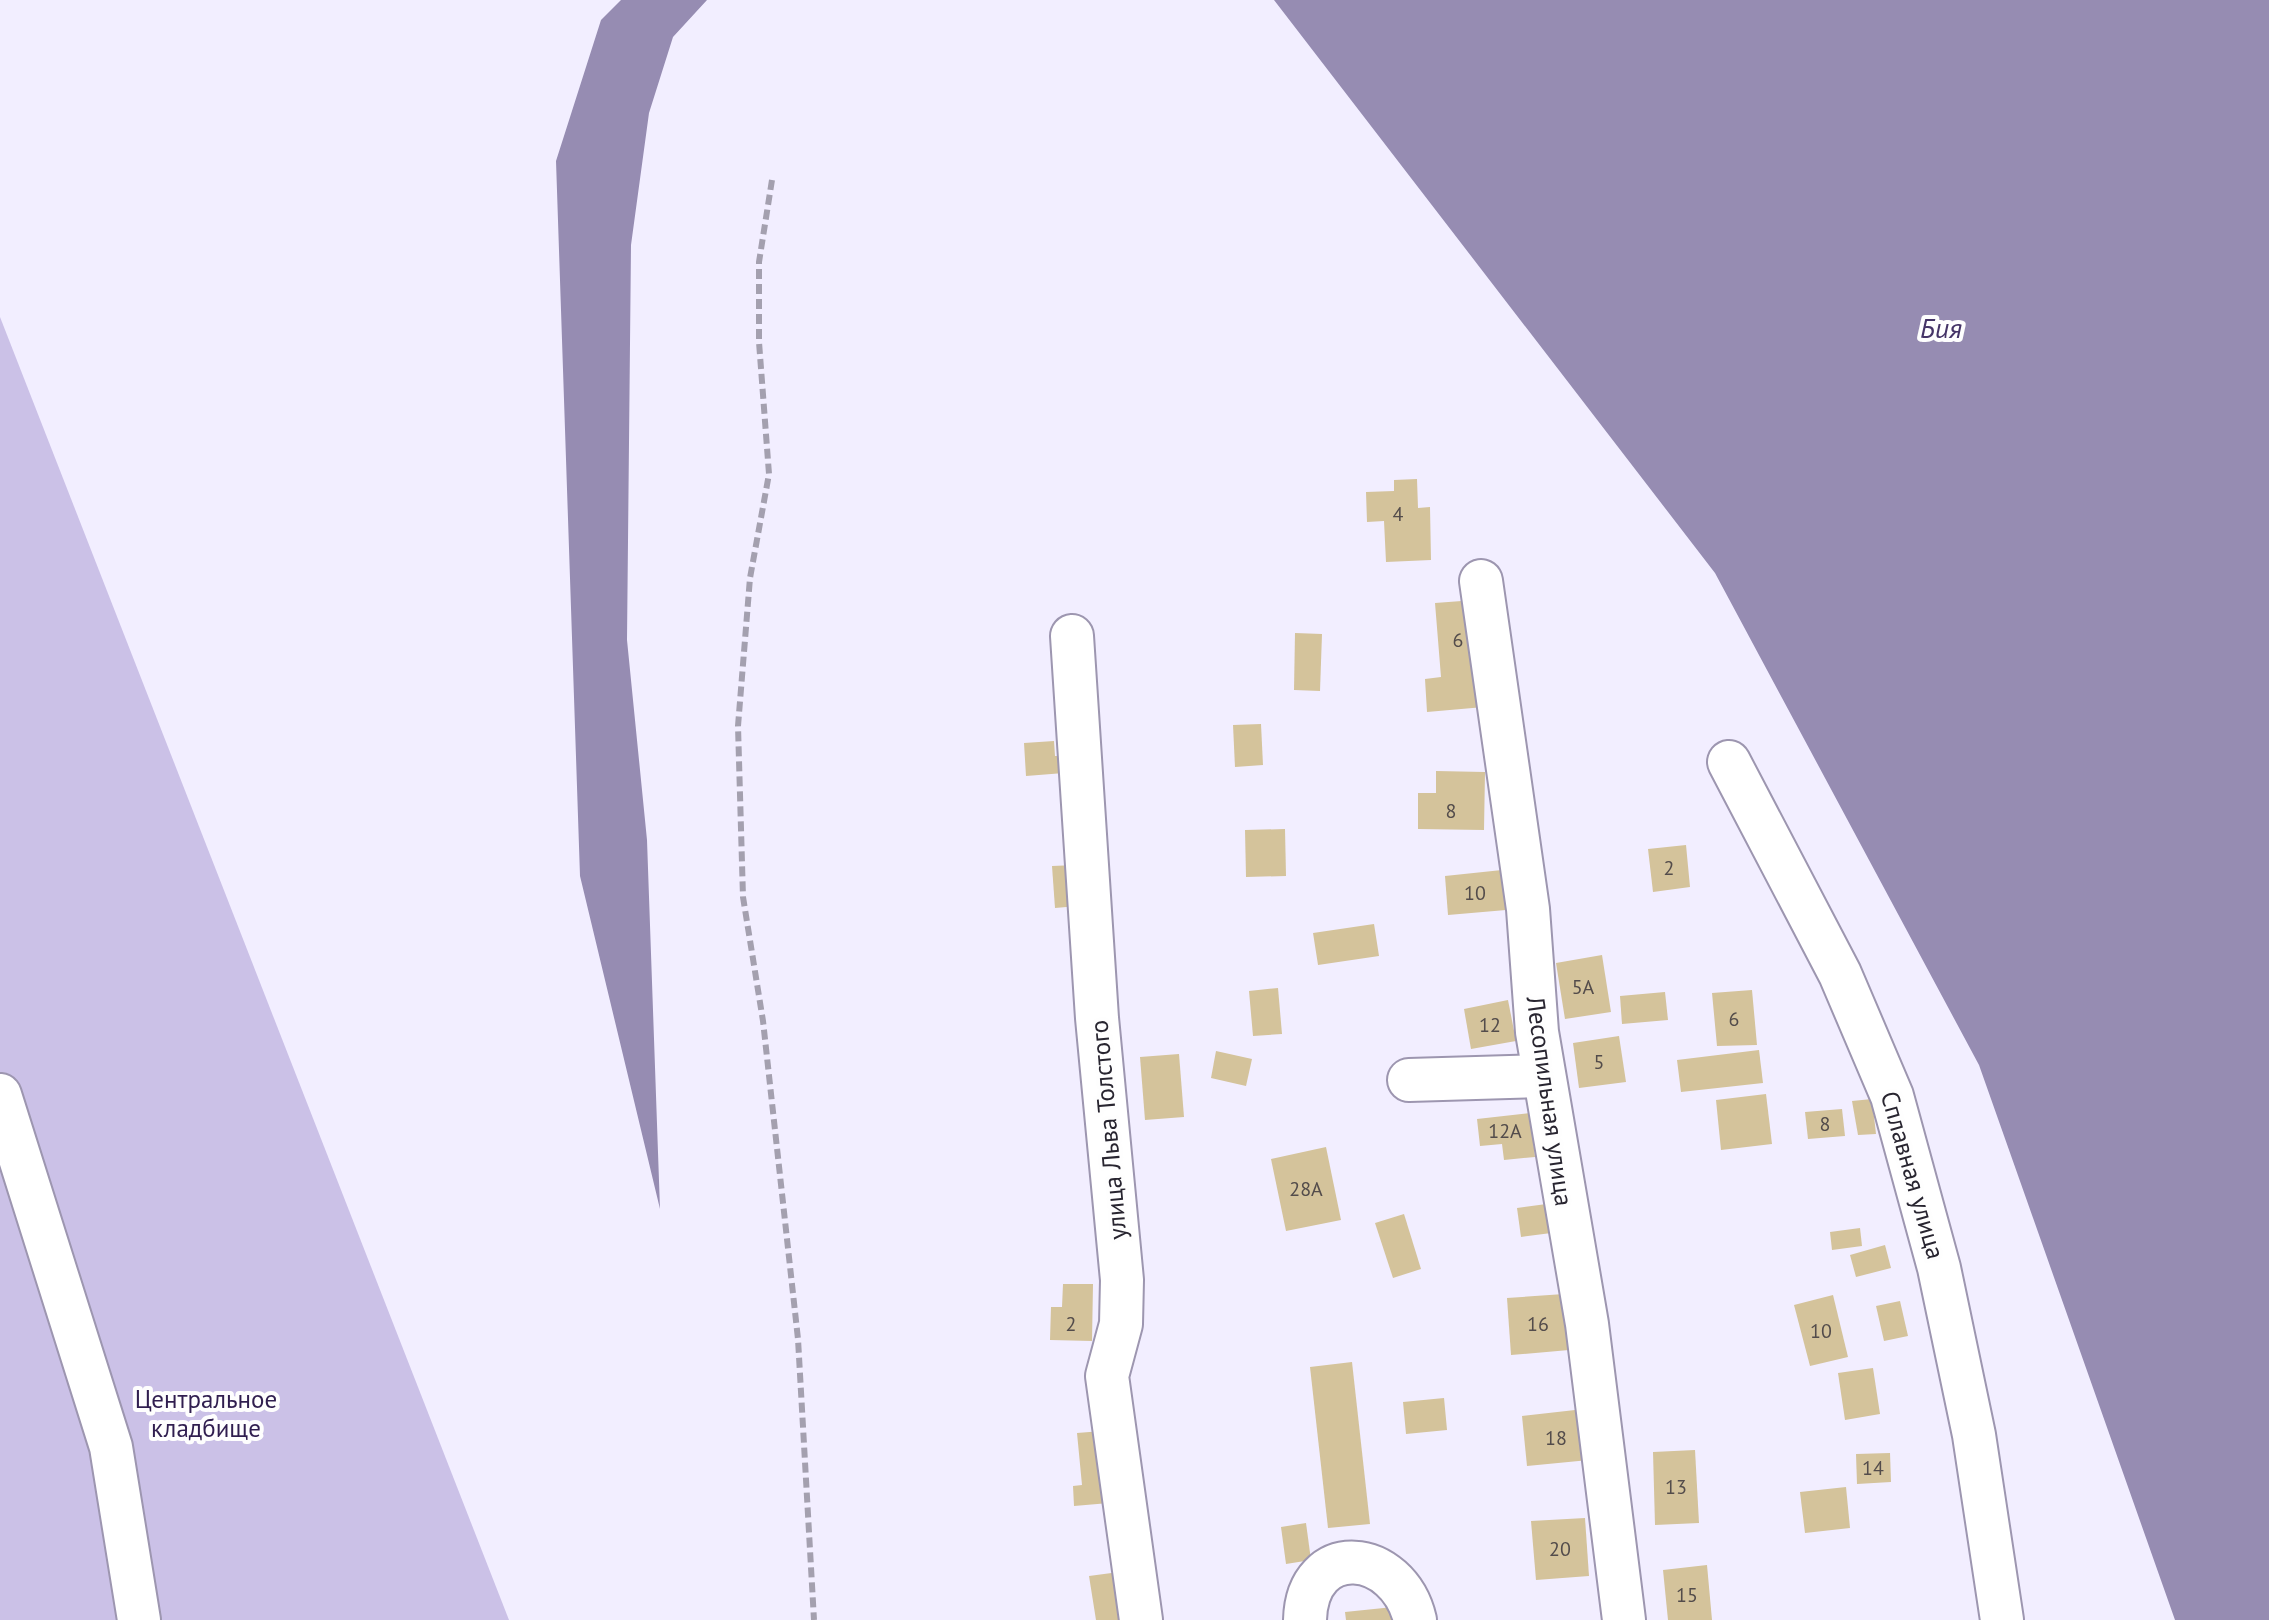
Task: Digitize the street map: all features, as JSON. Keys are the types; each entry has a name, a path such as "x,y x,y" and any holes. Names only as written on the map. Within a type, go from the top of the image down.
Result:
{"street":[{"name":"Лесопильная улица","path":"1482,581 1528,909 1544,1076 1588,1324 1624,1620"},
{"name":"улица Льва Толстого","path":"1072,636 1096,1018 1122,1280 1122,1324 1107,1376 1141,1620"},
{"name":"Сплавная улица","path":"1729,762 1840,974 1892,1096 1939,1268 1974,1435 2002,1620"},
{"path":"1408,1080 1544,1076"},
{"path":"0,1095 110,1447 139,1620"},
{"path":"1305,1620 1311,1588 1330,1568 1352,1562 1386,1571 1410,1599 1415,1620"}],"path":[{"path":"772,180 759,262 759,342 769,474 750,578 738,726 743,898 763,1021 798,1338 814,1620"}],"green space":[{"name":"Центральное кладбище","path":"0,317 509,1620 0,1620"}],"water":[{"path":"621,0 707,0 673,37 649,113 631,245 627,640 647,840 660,1209 580,876 556,161 601,20"},
{"name":"Бия","path":"1274,0 2269,0 2269,1620 2175,1620 1979,1065 1715,573"}],"building":[{"path":"1417,479 1418,508 1430,507 1431,560 1386,562 1384,521 1367,522 1366,492 1394,491 1394,480"},
{"path":"1475,600 1484,707 1427,712 1425,679 1441,677 1435,603"},
{"path":"1295,633 1322,634 1320,691 1294,690"},
{"path":"1261,724 1263,765 1235,767 1233,725"},
{"path":"1054,741 1055,756 1063,756 1064,773 1026,776 1024,743"},
{"path":"1436,771 1485,772 1484,830 1418,829 1418,793 1436,793"},
{"path":"1285,829 1286,876 1246,877 1245,830"},
{"path":"1686,845 1690,887 1653,892 1648,849"},
{"path":"1076,865 1078,906 1055,908 1052,866"},
{"path":"1502,870 1506,910 1448,915 1445,876"},
{"path":"1374,924 1379,956 1318,965 1313,933"},
{"path":"1602,955 1611,1012 1565,1019 1556,963"},
{"path":"1278,988 1282,1034 1253,1036 1249,991"},
{"path":"1752,990 1757,1045 1717,1046 1712,993"},
{"path":"1665,992 1668,1020 1622,1024 1620,996"},
{"path":"1508,1000 1516,1041 1471,1049 1464,1009"},
{"path":"1619,1036 1626,1082 1579,1088 1573,1043"},
{"path":"1759,1050 1763,1083 1681,1092 1677,1060"},
{"path":"1216,1051 1252,1059 1246,1086 1211,1078"},
{"path":"1179,1054 1184,1117 1145,1120 1140,1057"},
{"path":"1766,1094 1772,1144 1721,1150 1716,1100"},
{"path":"1872,1099 1876,1134 1858,1135 1852,1101"},
{"path":"1842,1109 1845,1136 1808,1139 1805,1112"},
{"path":"1530,1113 1535,1157 1504,1160 1502,1144 1480,1146 1477,1119"},
{"path":"1326,1147 1341,1220 1286,1231 1271,1159"},
{"path":"1554,1203 1559,1232 1521,1237 1517,1208"},
{"path":"1404,1214 1421,1269 1393,1278 1375,1223"},
{"path":"1860,1228 1862,1246 1832,1250 1830,1232"},
{"path":"1885,1245 1891,1268 1856,1277 1850,1255"},
{"path":"1063,1284 1093,1284 1092,1341 1050,1340 1051,1307 1062,1307"},
{"path":"1564,1294 1569,1350 1511,1355 1507,1298"},
{"path":"1833,1295 1848,1357 1810,1366 1794,1305"},
{"path":"1900,1301 1908,1336 1884,1341 1876,1306"},
{"path":"1352,1362 1370,1524 1328,1528 1310,1367"},
{"path":"1873,1368 1880,1414 1845,1420 1838,1373"},
{"path":"1444,1398 1447,1430 1406,1434 1403,1402"},
{"path":"1584,1409 1589,1460 1527,1466 1522,1416"},
{"path":"1102,1431 1109,1503 1074,1506 1073,1486 1082,1485 1077,1433"},
{"path":"1695,1450 1699,1523 1655,1525 1653,1452"},
{"path":"1890,1453 1891,1482 1857,1484 1856,1454"},
{"path":"1846,1487 1850,1528 1805,1533 1800,1492"},
{"path":"1585,1518 1589,1576 1536,1580 1531,1521"},
{"path":"1306,1523 1311,1560 1286,1564 1281,1527"},
{"path":"1707,1565 1712,1620 1668,1620 1663,1570"},
{"path":"1119,1572 1126,1620 1096,1620 1089,1576"},
{"path":"1403,1606 1405,1620 1346,1620 1345,1612"}]}
